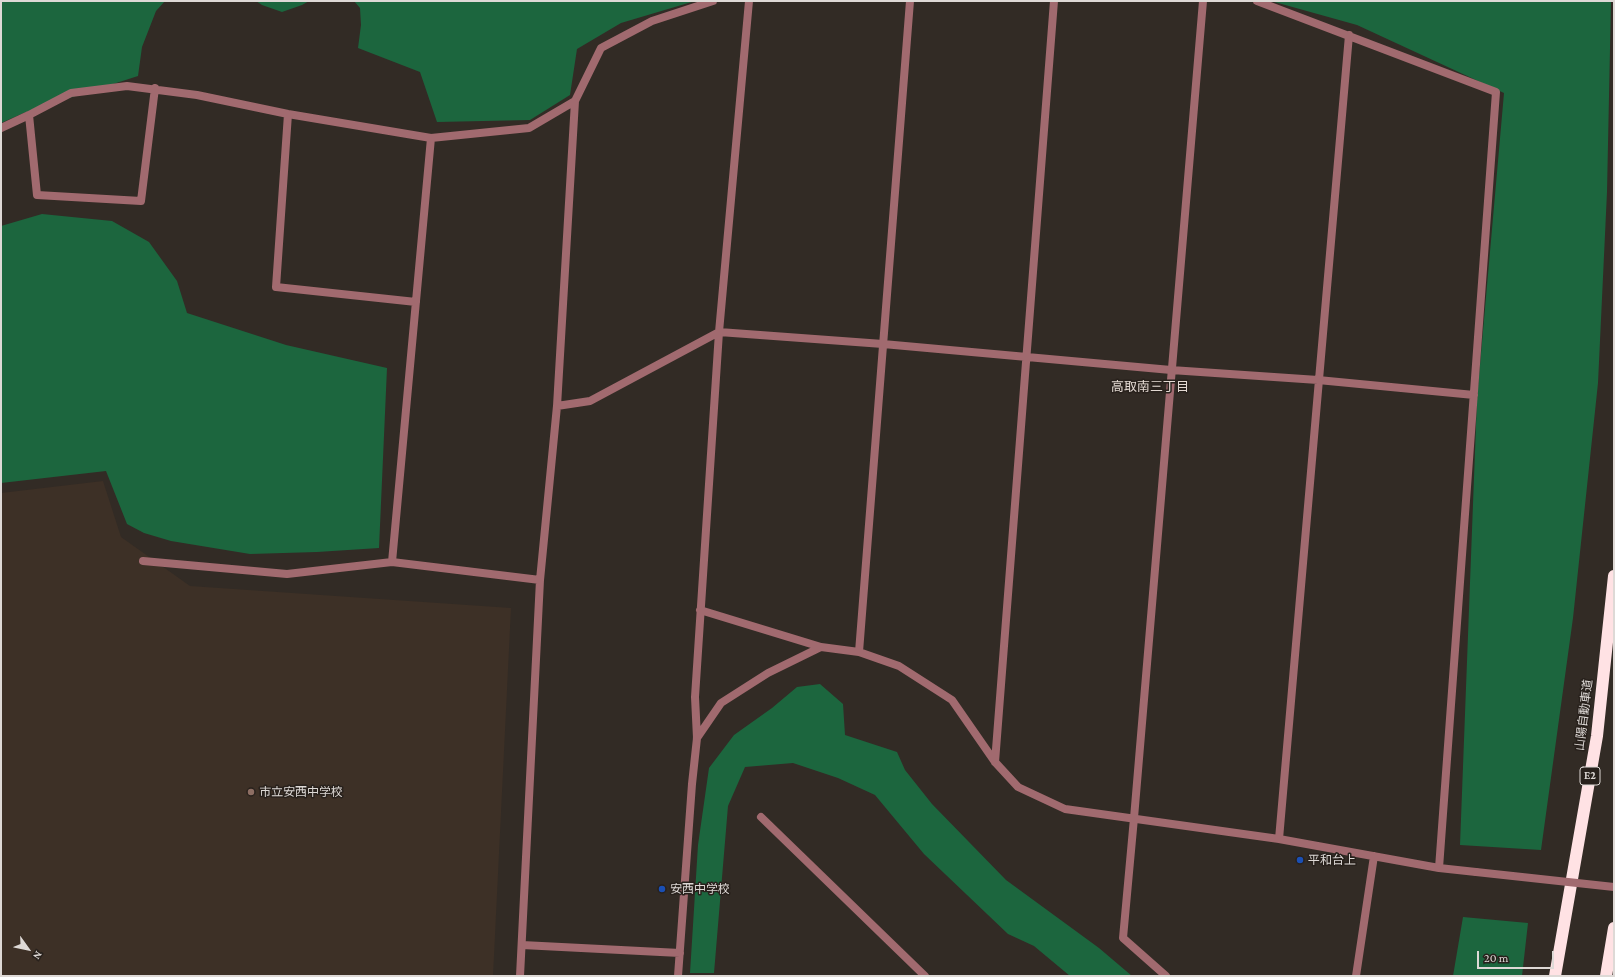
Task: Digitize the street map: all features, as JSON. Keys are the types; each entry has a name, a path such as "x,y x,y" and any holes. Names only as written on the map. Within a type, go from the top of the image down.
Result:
{"highway":[{"name":"山陽自動車道","path":"1555,976 1597,736 1614,576"},
{"path":"1606,976 1614,928"}],"street":[{"path":"520,976 540,580 557,406 575,101 601,48 652,21 713,1"},
{"path":"678,976 692,784 697,738 695,697 719,332 749,1"},
{"path":"859,652 910,1"},
{"path":"995,762 1054,1"},
{"path":"1166,976 1123,938 1203,1"},
{"path":"1257,1 1350,35 1496,92 1439,868"},
{"path":"1279,840 1318,380 1350,35"},
{"path":"1,128 29,115 71,92 127,86 154,88 197,95 288,114 431,138 530,128 575,101"},
{"path":"29,115 37,195 141,201 154,88"},
{"path":"288,114 276,287 416,302"},
{"path":"392,562 431,138"},
{"path":"557,406 590,401 719,332 883,344 1171,370 1318,380 1474,395"},
{"path":"143,561 287,574 392,562 540,580"},
{"path":"700,610 821,647 859,652 899,666 952,700 995,762 1018,787 1065,809 1279,840 1439,868 1614,887"},
{"path":"697,738 721,703 768,672 821,647"},
{"path":"761,817 925,976"},
{"path":"1356,976 1374,856"},
{"path":"522,945 680,953"}],"shaded area":[{"name":"市立安西中学校","path":"103,481 121,537 190,586 511,608 493,976 1,976 1,493"}],"green space":[{"path":"1,1 165,1 156,11 142,47 138,76 26,112 1,123"},
{"path":"256,1 309,1 282,12 262,5"},
{"path":"354,1 695,1 621,23 577,49 570,95 530,120 437,122 420,72 358,48 361,25 360,8"},
{"path":"1271,1 1611,1 1607,192 1598,383 1573,618 1541,850 1460,845 1477,399 1504,93 1357,25"},
{"path":"42,214 112,221 149,242 177,281 187,313 286,345 387,368 379,548 250,554 171,541 144,533 127,524 106,471 1,483 1,226"},
{"path":"820,684 843,704 845,735 897,752 905,770 932,804 1006,880 1099,948 1132,976 1070,976 1034,946 1008,934 924,854 875,795 838,778 793,763 745,767 728,806 714,973 690,973 698,845 709,768 734,735 772,708 797,687"},
{"path":"1463,917 1528,923 1522,976 1453,976"}],"place":[{"name":"市立安西中学校","path":"251,792"},
{"name":"平和台上","path":"1300,860"},
{"name":"安西中学校","path":"662,889"}],"district":[{"name":"高取南三丁目","path":"1150,387"}]}
